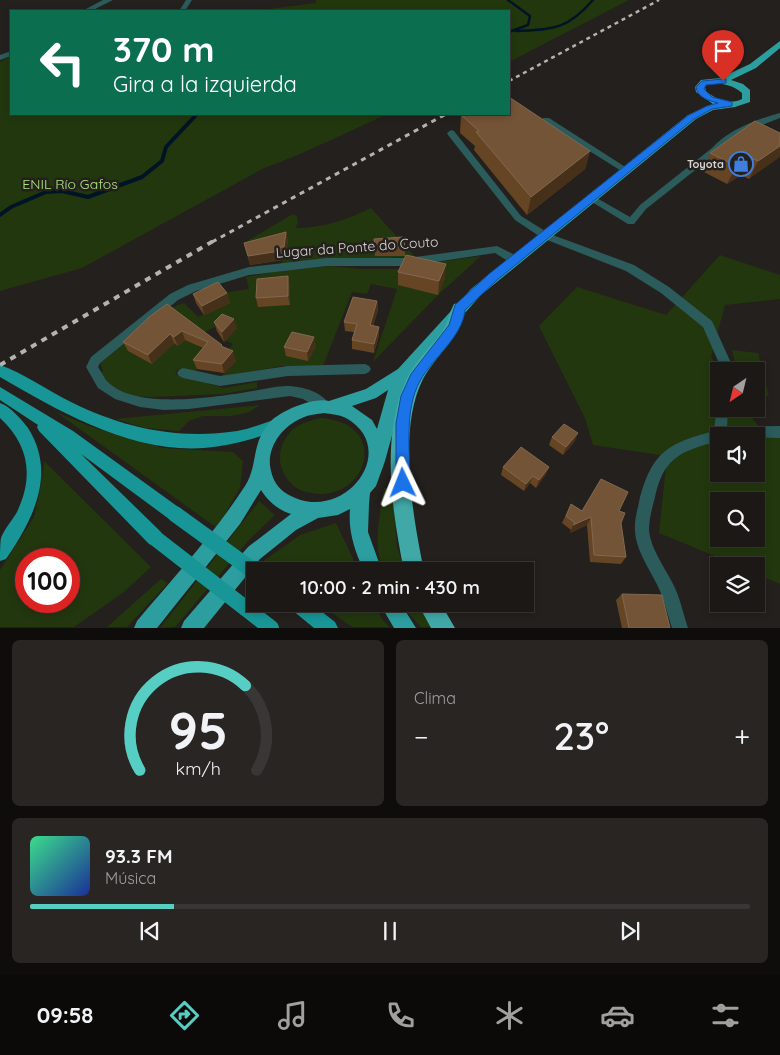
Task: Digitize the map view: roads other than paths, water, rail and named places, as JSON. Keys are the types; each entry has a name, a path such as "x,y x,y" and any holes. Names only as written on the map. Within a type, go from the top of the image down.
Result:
{"highway":[{"path":"720,80 753,66 780,44"},
{"path":"746,91 753,66"},
{"path":"144,628 234,518 253,489 261,470 264,445 277,425 299,411 328,406 371,394 403,373 459,308 482,287 692,117 710,107 738,104 747,100 749,96 746,91 734,83 720,80 709,81 700,87 702,93 701,100 692,117"},
{"path":"702,93 713,100 729,104"},
{"path":"412,562 406,535 401,465 403,423 407,396 415,378 453,328 458,317 459,308"},
{"path":"261,470 266,483 274,494 285,503 299,508 315,510 332,508 348,502 362,491 374,474 394,396 403,373"},
{"path":"328,406 353,413 368,426 376,440 378,455"},
{"path":"362,491 357,515 358,530 370,562"},
{"path":"191,628 254,553 290,524 315,510"},
{"path":"395,612 406,628"},
{"path":"434,612 444,628"}],"main road":[{"path":"4,372 55,402 94,421 143,436 210,441 246,436 277,425"},
{"path":"0,393 68,436 246,565"},
{"path":"17,405 52,434 155,538 271,628"},
{"path":"0,409 22,428 28,440 33,451 35,480 19,523 0,553"},
{"path":"309,612 329,628"}],"street":[{"path":"88,10 109,0"},
{"path":"592,199 631,222 643,207 715,150 723,141 780,115"},
{"path":"546,120 626,170"},
{"path":"451,133 518,218 546,236 630,268 665,290 708,324 724,362"},
{"name":"Lugar da Ponte do Couto","path":"328,406 301,393 282,391 198,403 156,404 118,396 101,384 92,367 95,360 174,296 192,288 249,271 326,262 408,262 498,249 515,260"},
{"path":"183,373 220,381 288,372 365,369"},
{"path":"268,374 270,393"},
{"path":"765,432 780,432"},
{"path":"680,628 668,590 649,554 642,532 644,511 652,479 667,456 684,445 710,437"}],"waterway":[{"path":"508,0 530,16 528,25 510,32"},
{"path":"516,31 540,30 559,26 575,17 593,0"},
{"path":"0,215 11,207 46,192 62,191 88,197 142,177 162,161 166,147 196,115"}],"railway":[{"path":"510,80 659,0"},
{"path":"212,242 444,115"},
{"path":"0,365 215,240"}],"place":[{"name":"Toyota","path":"741,164"}],"park label":[{"name":"ENIL Río Gafos","path":"70,184"}]}
